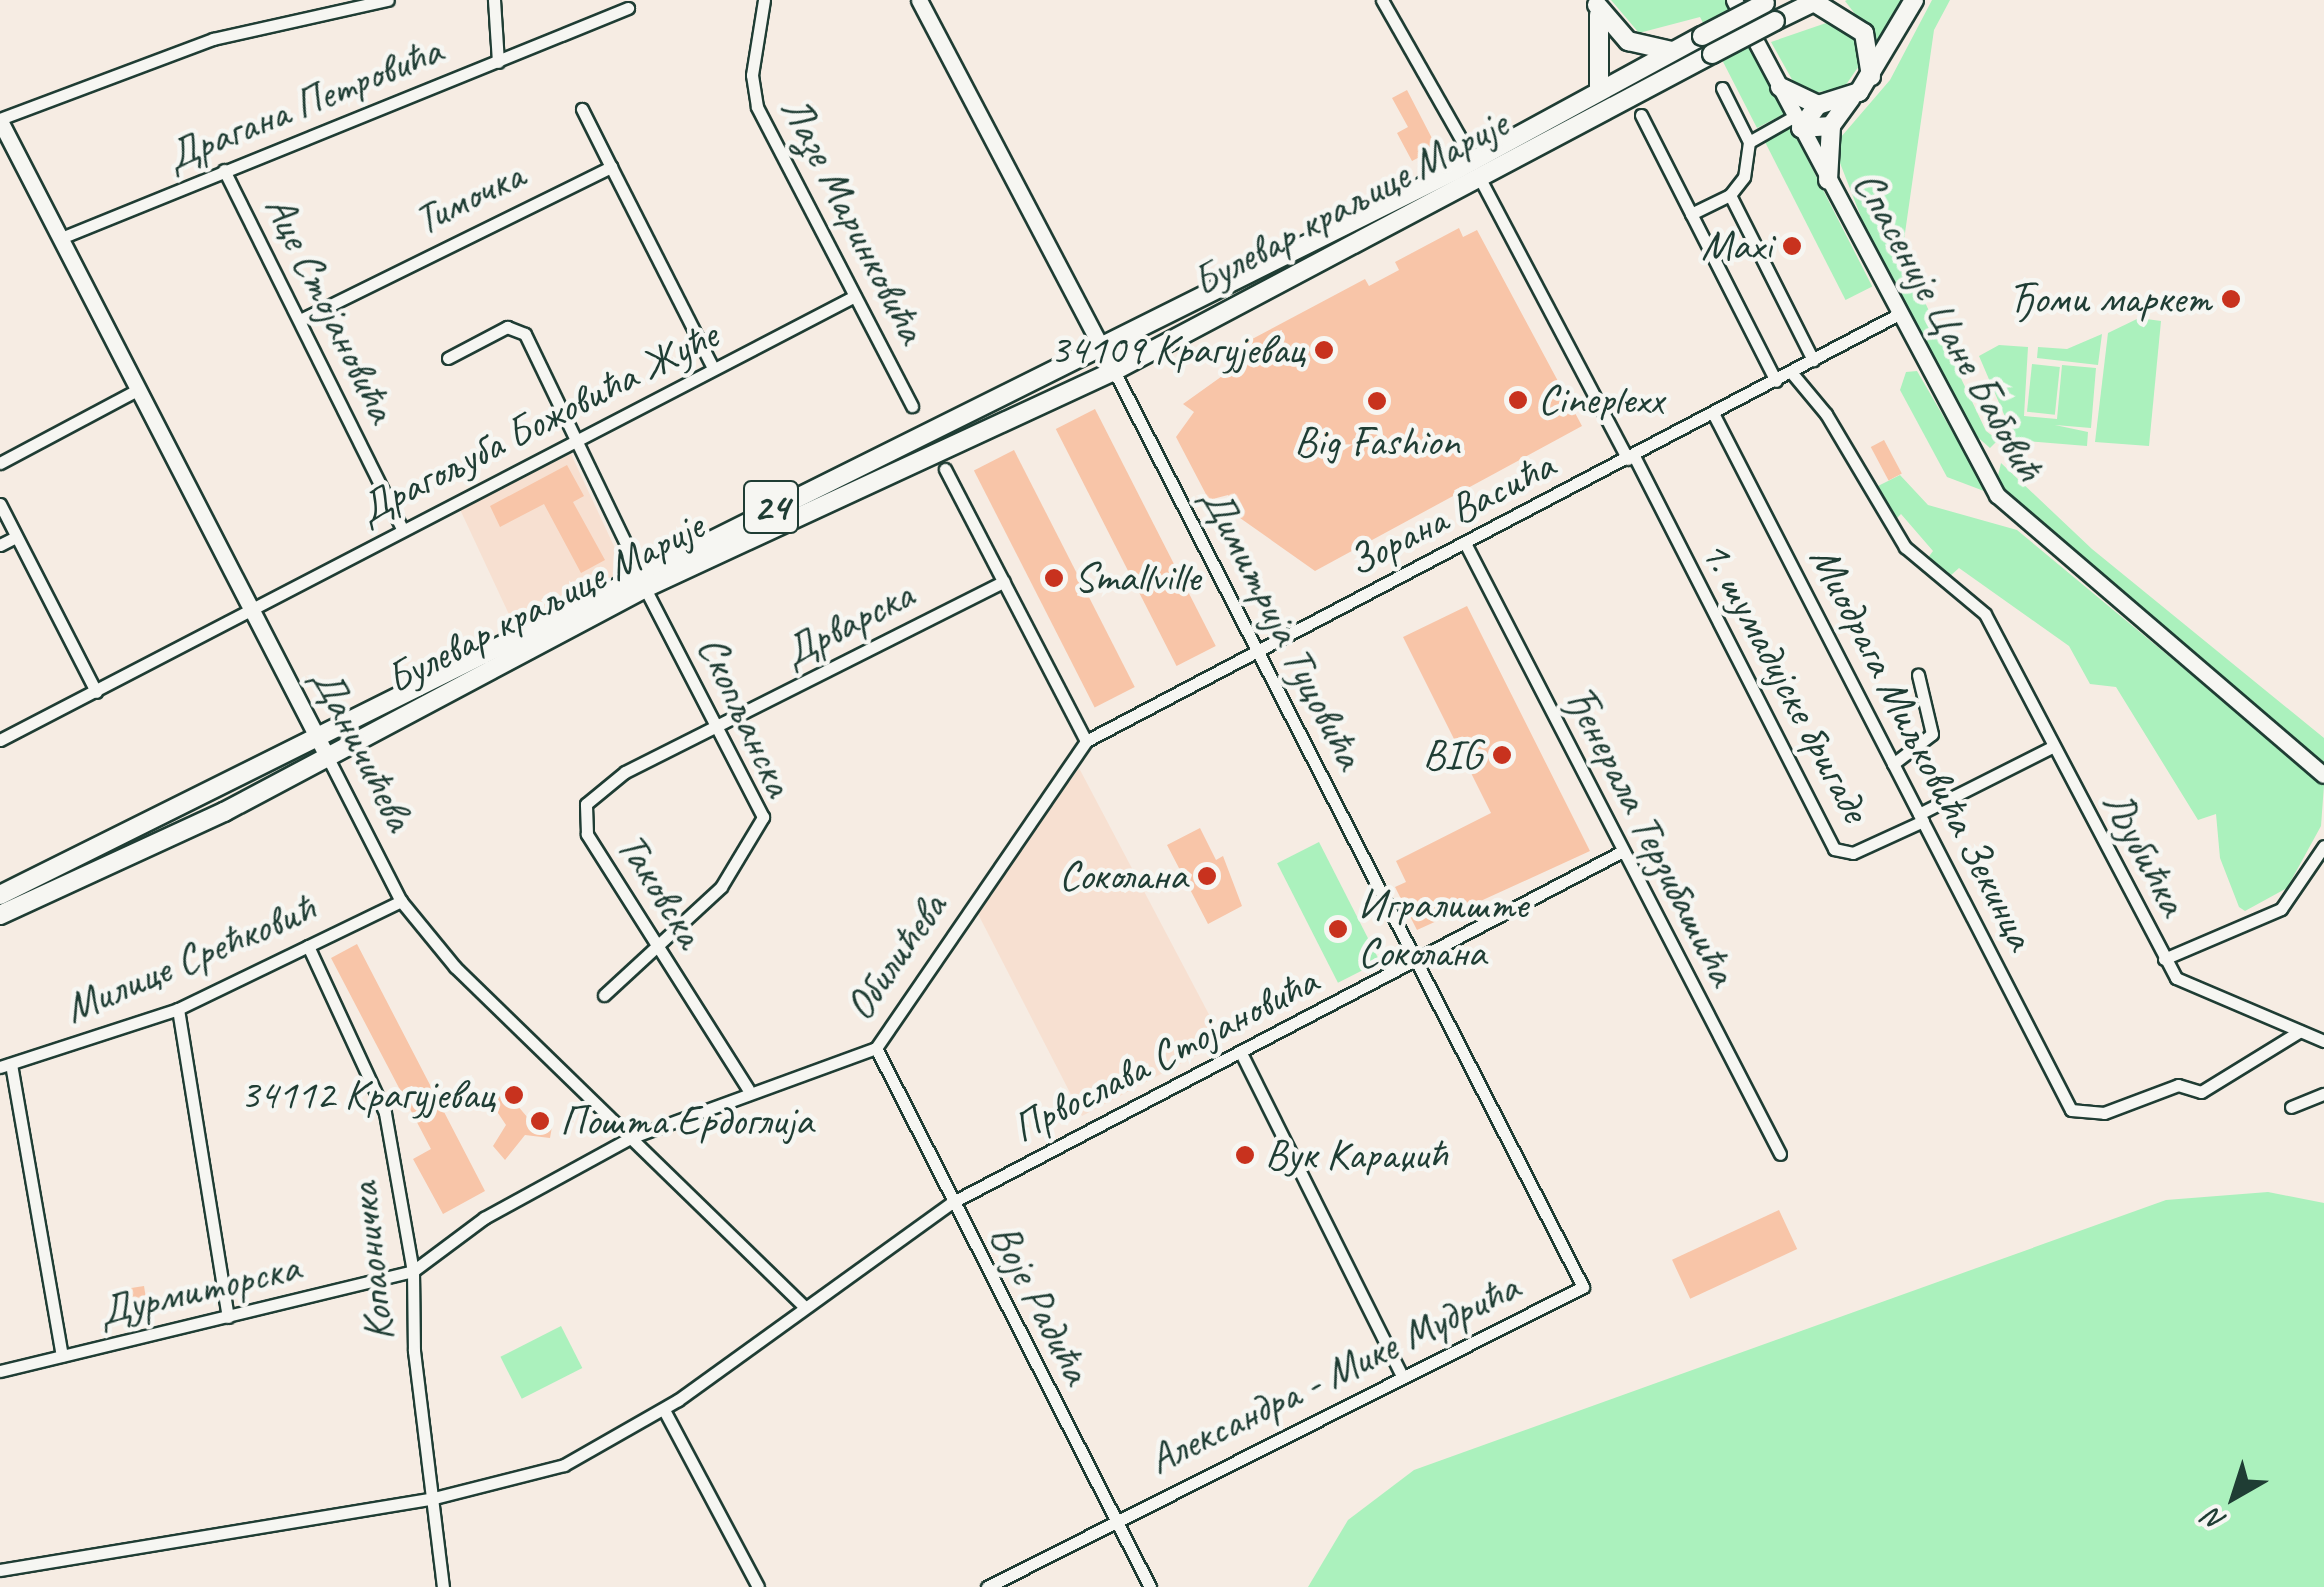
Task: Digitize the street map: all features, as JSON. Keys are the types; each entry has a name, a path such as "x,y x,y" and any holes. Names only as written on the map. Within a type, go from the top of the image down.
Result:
{"main road":[{"path":"1828,180 1832,126 1870,77 1914,0"},
{"name":"Булевар краљице Марије","path":"0,895 1099,348 1816,1"},
{"path":"1816,1 1864,32 1870,77"},
{"name":"Булевар краљице Марије","path":"0,915 328,758 646,588 1114,370 1475,167 1599,89 1768,2"},
{"path":"1597,3 1628,42 1672,50"},
{"path":"1597,3 1599,89"},
{"path":"1780,88 1818,105"},
{"path":"1798,122 1818,105 1850,98"},
{"path":"1798,122 1832,126"}],"street":[{"path":"0,120 214,38 388,0"},
{"path":"494,0 498,62"},
{"name":"Лазе Маринковића","path":"764,0 752,75 757,108 912,406"},
{"name":"Димитрија Туцовића","path":"920,0 1099,348 1114,370 1254,653 1583,1287"},
{"name":"1. шумадијске бригаде","path":"1382,0 1631,458 1834,849 1854,854 2050,748"},
{"name":"Спасеније Цане Бабовић","path":"1734,0 1897,315 2014,515 2324,775"},
{"name":"Драгана Петровића","path":"61,238 628,8"},
{"path":"1691,214 1730,196 1744,177 1749,142 1722,88"},
{"path":"582,110 714,368"},
{"path":"1641,115 1776,381"},
{"name":"Даничићева","path":"0,120 401,901 472,986 802,1306"},
{"path":"1749,142 1798,122"},
{"name":"Тимочка","path":"300,320 611,166"},
{"name":"Аце Стојановића","path":"224,170 403,530"},
{"path":"1730,196 1814,360"},
{"name":"Драгољуба Божовића Жуће","path":"0,740 855,296"},
{"name":"Зорана Васића","path":"1086,741 1466,545 1897,315"},
{"path":"448,358 518,328 631,554"},
{"name":"Љубићка","path":"1791,372 1826,414 1905,547 1985,614 2050,748 2164,960 2184,984 2324,1042"},
{"path":"0,463 140,390"},
{"name":"Миодрага Миљковића Зекинца","path":"1714,414 2071,1110 2104,1113 2178,1085 2201,1092 2300,1031"},
{"path":"945,469 1086,741"},
{"path":"0,504 96,692"},
{"path":"0,546 16,537"},
{"name":"Ђенерала Терзибашића","path":"1466,545 1780,1154"},
{"name":"Дрварска","path":"722,726 1004,581"},
{"name":"Скопљанска","path":"604,994 659,949 731,876 761,824 763,808 646,588"},
{"path":"1893,764 1932,734 1918,674"},
{"name":"Таковска","path":"722,726 625,772 586,804 587,834 748,1090"},
{"name":"Обилићева","path":"413,1271 484,1218 630,1138 748,1090 876,1048 1086,741"},
{"path":"2164,960 2281,909 2299,894 2324,846"},
{"name":"Првослава Стојановића","path":"0,1570 434,1498 564,1465 664,1410 802,1306 951,1202 1241,1054 1621,852"},
{"name":"Милице Срећковић","path":"6,1066 178,1009 401,901"},
{"name":"Копаоничка","path":"308,946 385,1112 413,1271 414,1351 443,1587"},
{"path":"178,1009 228,1317"},
{"name":"Воје Радића","path":"876,1048 1150,1587"},
{"path":"1241,1054 1401,1374"},
{"path":"6,1066 62,1356"},
{"path":"2291,1108 2324,1094"},
{"name":"Дурмиторска","path":"0,1371 413,1271"},
{"name":"Александра - Мике Мудрића","path":"987,1587 1401,1374 1583,1287"},
{"path":"664,1410 758,1587"}],"shaded area":[{"path":"571,454 627,575 515,627 459,506"},
{"path":"1079,768 1223,1041 1082,1116 977,912"}],"green space":[{"path":"1611,0 1727,0 1784,114 1757,128 1700,17 1639,33"},
{"path":"1847,0 1905,0 1879,45 1845,1"},
{"path":"1932,0 1950,0 1934,30 1902,254 1986,431 1998,440 1990,448 1974,434 1868,235 1840,163 1841,137 1890,80"},
{"path":"1832,21 1858,41 1861,63 1843,89 1810,93 1794,83 1771,42"},
{"path":"1791,127 1872,286 1846,300 1764,141"},
{"path":"2139,318 2161,321 2149,446 2095,442 2108,333"},
{"path":"2102,334 2098,365 2037,358 2038,347 2067,349"},
{"path":"1999,345 2028,347 2024,416 2057,419 2062,365 2096,368 2091,428 2055,425 2088,432 2087,446 2015,440 1979,356"},
{"path":"2032,364 2060,367 2055,415 2027,412"},
{"path":"1917,371 1984,491 1947,477 1900,390 1906,372"},
{"path":"2001,463 2092,549 2324,738 2324,763 2014,502 1997,480"},
{"path":"1900,475 1928,505 2017,530 2324,785 2321,826 2287,888 2245,911 2239,907 2220,858 2216,814 2198,820 2116,687 2090,684 2069,646 1959,568 1949,577 1927,559 1933,551 1901,514 1893,522 1876,487"},
{"name":"Игралиште Соколана","path":"1319,842 1380,961 1338,983 1277,863"},
{"path":"2268,1192 2324,1203 2324,1587 1308,1587 1348,1520 1414,1470 2166,1200"},
{"path":"561,1326 582,1368 522,1399 500,1357"}],"building":[{"path":"1407,90 1437,148 1412,161 1397,133 1408,127 1392,98"},
{"name":"Big Fashion","path":"1459,228 1463,237 1477,230 1582,426 1315,571 1240,518 1228,495 1209,500 1176,437 1194,412 1183,404 1246,359 1239,346 1365,279 1369,286 1399,270 1395,262"},
{"name":"Smallville","path":"1095,409 1216,646 1177,666 1056,429"},
{"path":"1884,440 1902,474 1889,481 1871,447"},
{"name":"Smallville","path":"1014,450 1135,687 1095,707 974,470"},
{"path":"567,465 584,496 573,502 605,560 581,573 544,504 500,527 490,506"},
{"name":"BIG","path":"1467,606 1590,851 1417,930 1395,887 1406,882 1396,861 1491,813 1403,637"},
{"name":"Соколана","path":"1200,828 1216,860 1223,856 1242,906 1208,924 1167,845"},
{"path":"357,944 485,1191 443,1214 413,1159 431,1149 331,958"},
{"path":"505,1091 528,1118 553,1121 550,1138 525,1135 505,1160 493,1146 506,1125 492,1104"},
{"path":"1779,1210 1797,1249 1690,1299 1672,1260"},
{"path":"144,1286 149,1319 121,1323 115,1291"}],"place":[{"name":"Maxi","path":"1792,246"},
{"name":"Ђоми маркет","path":"2231,299"},
{"name":"34109 Крагујевац","path":"1324,350"},
{"name":"Cineplexx","path":"1518,400"},
{"name":"Big Fashion","path":"1377,401"},
{"name":"Smallville","path":"1054,578"},
{"name":"BIG","path":"1502,755"},
{"name":"Соколана","path":"1207,876"},
{"name":"Игралиште Соколана","path":"1338,929"},
{"name":"34112 Крагујевац","path":"514,1095"},
{"name":"Пошта Ердоглија","path":"540,1121"},
{"name":"Вук Караџић","path":"1245,1155"}]}
